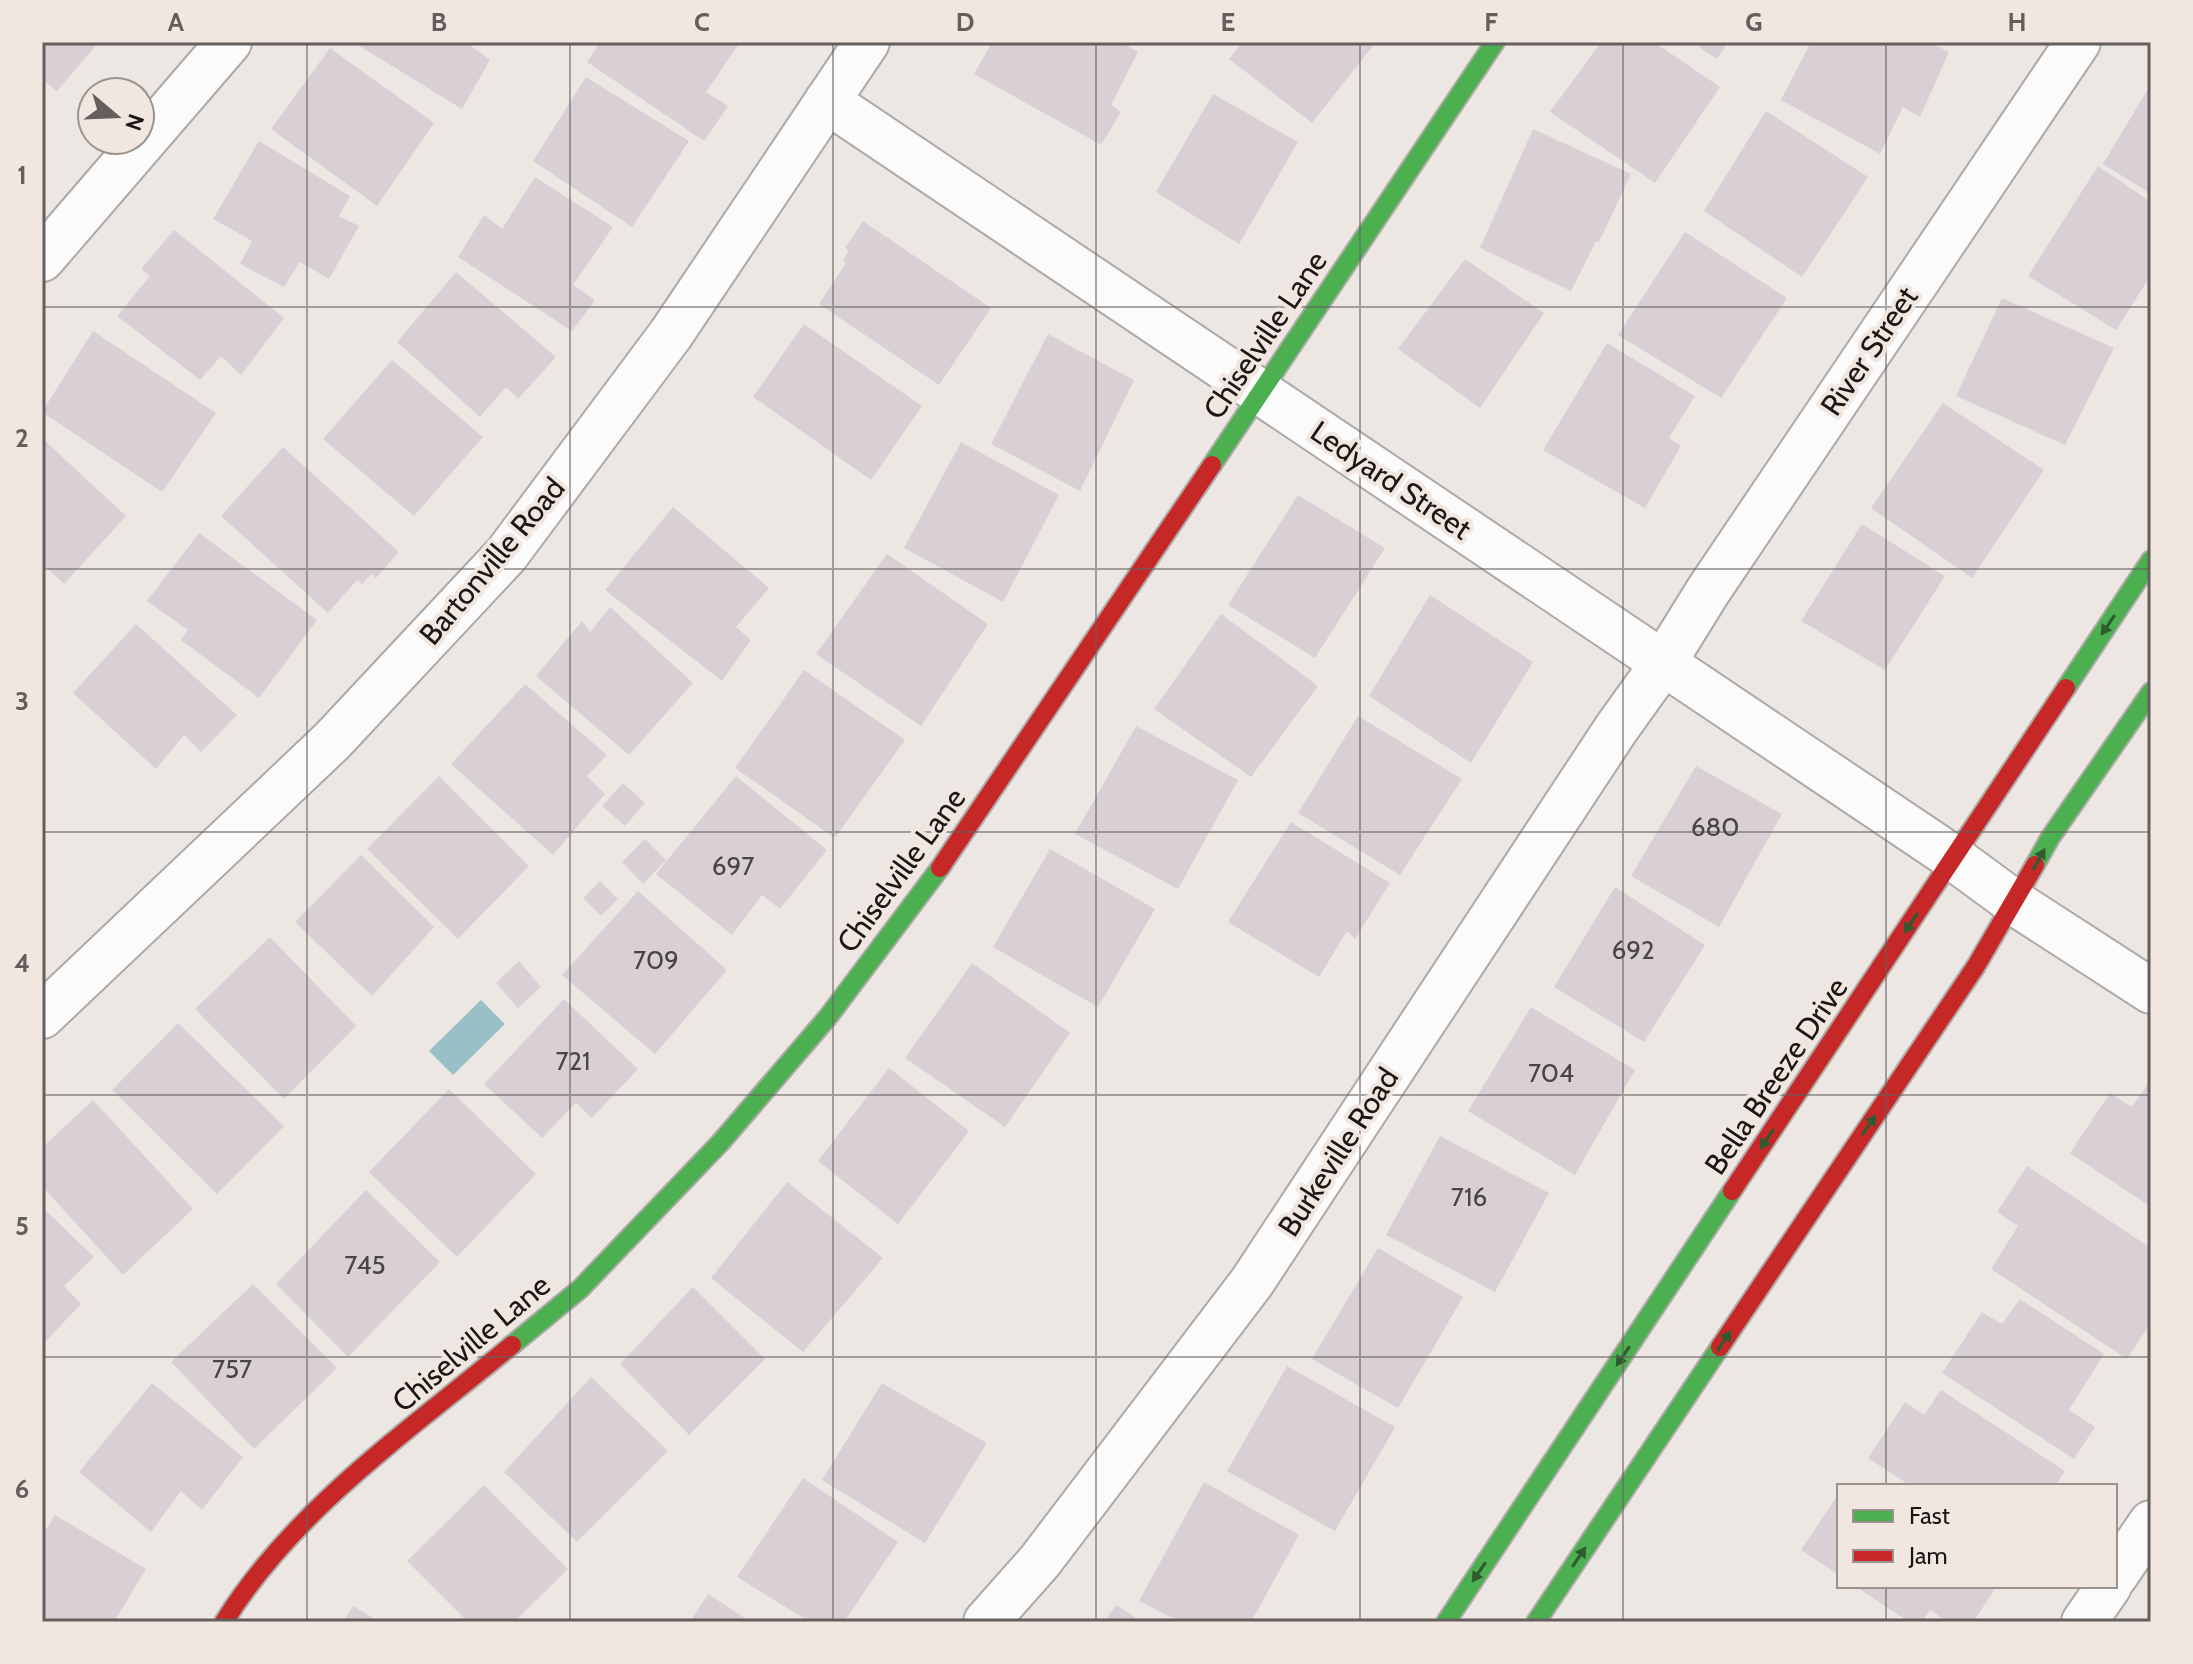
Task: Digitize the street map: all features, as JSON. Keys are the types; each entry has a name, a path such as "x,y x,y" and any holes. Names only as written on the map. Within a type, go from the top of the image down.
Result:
{"street":[{"path":"42,259 229,42"},
{"name":"Bartonville Road","path":"42,1016 332,741 506,555 671,334 867,42"},
{"name":"Chiselville Lane","path":"224,1622 247,1585 332,1494 580,1289 721,1142 828,1017 951,854 1495,42"},
{"name":"River Street","path":"1664,662 1717,578 2078,42"},
{"name":"Ledyard Street","path":"827,101 1664,662 2015,903 2151,991"},
{"name":"Bella Breeze Drive","path":"1446,1622 2151,560"},
{"name":"Burkeville Road","path":"986,1622 1040,1561 1252,1282 1616,729 1664,662"},
{"path":"1536,1622 1976,966 2050,838 2151,692"},
{"path":"2117,1573 2151,1523"},
{"path":"2084,1622 2108,1588"}],"water":[{"path":"481,1000 505,1024 453,1075 429,1051"}],"building":[{"path":"42,42 99,42 57,91 42,79"},
{"path":"353,42 474,42 471,46 490,60 462,109"},
{"path":"600,42 740,42 706,92 728,106 704,141 587,62"},
{"path":"992,42 1121,42 1138,52 1111,105 1121,112 1101,145 974,74"},
{"path":"1243,42 1376,42 1312,123 1229,59"},
{"path":"1601,42 1654,42 1720,87 1655,183 1550,112"},
{"path":"1692,42 1728,42 1717,59"},
{"path":"1811,42 1929,42 1949,52 1920,117 1903,107 1880,154 1781,100"},
{"path":"330,48 434,123 377,206 271,129"},
{"path":"586,77 689,141 632,227 533,161"},
{"path":"2151,84 2151,194 2103,164"},
{"path":"1213,94 1298,142 1239,244 1156,192"},
{"path":"1766,111 1868,177 1802,277 1704,211"},
{"path":"1533,129 1631,174 1599,242 1596,241 1571,291 1480,248"},
{"path":"259,141 350,196 339,216 359,226 329,279 300,262 284,287 240,264 252,241 213,219"},
{"path":"2098,166 2151,202 2151,275 2116,330 2028,276"},
{"path":"535,177 613,227 573,285 595,300 572,331 458,257 484,215 502,229"},
{"path":"863,221 991,308 939,385 819,304 846,263 843,261 849,250 845,248"},
{"path":"174,230 284,318 241,375 221,356 200,380 117,316 150,276 141,269"},
{"path":"1685,232 1787,298 1721,398 1618,335"},
{"path":"1465,259 1544,313 1480,408 1398,349"},
{"path":"456,272 556,357 518,399 506,387 480,417 397,342"},
{"path":"2002,298 2114,348 2065,445 1956,396"},
{"path":"804,324 922,406 871,480 753,397"},
{"path":"93,331 216,413 162,492 42,412"},
{"path":"1048,334 1134,380 1080,491 991,444"},
{"path":"1607,343 1695,396 1669,438 1681,446 1645,508 1543,450"},
{"path":"392,360 483,437 414,516 323,439"},
{"path":"1943,403 2044,470 1972,578 1871,508"},
{"path":"42,438 126,516 64,584 42,563"},
{"path":"961,442 1059,495 1003,602 904,548"},
{"path":"283,447 399,552 376,578 371,574 362,584 357,580 328,613 221,516"},
{"path":"1298,495 1385,548 1315,658 1228,605"},
{"path":"673,507 769,588 736,627 751,640 722,681 605,590"},
{"path":"1862,524 1945,576 1885,670 1801,621"},
{"path":"199,533 317,620 259,698 181,640 188,630 147,601"},
{"path":"887,554 988,624 921,726 816,654"},
{"path":"1430,595 1533,662 1471,763 1369,696"},
{"path":"610,607 693,683 629,755 536,676 582,621 590,632"},
{"path":"1221,614 1318,686 1251,777 1154,709"},
{"path":"136,624 237,715 201,752 184,735 156,769 73,693"},
{"path":"804,670 905,740 835,838 735,768"},
{"path":"525,684 607,755 587,776 605,794 553,855 451,764"},
{"path":"1358,716 1462,779 1400,875 1298,813"},
{"path":"1136,726 1238,780 1178,889 1075,834"},
{"path":"1696,766 1782,814 1719,927 1631,876"},
{"path":"439,776 529,866 458,939 367,849"},
{"path":"736,776 827,850 780,909 762,895 732,935 656,874"},
{"path":"623,783 645,803 625,826 602,806"},
{"path":"1291,822 1390,883 1355,939 1347,931 1319,977 1228,922"},
{"path":"645,839 666,860 643,884 622,862"},
{"path":"1050,849 1155,909 1098,1007 993,947"},
{"path":"361,855 434,927 372,996 295,922"},
{"path":"600,881 618,899 601,916 583,898"},
{"path":"1615,887 1705,945 1644,1042 1554,987"},
{"path":"638,891 727,970 655,1054 562,975"},
{"path":"270,937 356,1026 284,1099 195,1009"},
{"path":"519,961 541,987 518,1008 496,983"},
{"path":"972,963 1070,1033 1005,1127 905,1058"},
{"path":"564,999 638,1069 592,1118 576,1103 542,1138 484,1084"},
{"path":"1531,1007 1635,1070 1575,1175 1468,1111"},
{"path":"178,1023 284,1126 217,1194 112,1090"},
{"path":"889,1068 969,1131 898,1224 818,1161"},
{"path":"2148,1084 2151,1086 2151,1207 2070,1153 2110,1093 2132,1107"},
{"path":"449,1089 536,1174 457,1257 369,1172"},
{"path":"93,1100 193,1209 123,1275 42,1186 42,1148"},
{"path":"1440,1136 1549,1193 1495,1292 1386,1235"},
{"path":"2027,1166 2151,1248 2151,1322 2127,1359 1991,1269 2018,1226 1997,1212"},
{"path":"787,1182 883,1258 803,1352 711,1278"},
{"path":"366,1190 440,1262 348,1357 276,1284"},
{"path":"42,1207 94,1257 64,1286 81,1304 42,1345"},
{"path":"1378,1248 1463,1297 1398,1408 1312,1359"},
{"path":"253,1284 337,1368 254,1449 171,1362"},
{"path":"693,1287 765,1359 689,1435 620,1364"},
{"path":"2020,1299 2104,1354 2069,1410 2095,1427 2074,1459 1942,1373 1982,1312 2002,1324"},
{"path":"1287,1366 1395,1427 1335,1531 1227,1471"},
{"path":"591,1377 668,1451 577,1542 504,1472"},
{"path":"152,1383 243,1457 202,1510 181,1491 151,1532 79,1472"},
{"path":"882,1383 987,1443 925,1543 822,1480"},
{"path":"1941,1390 2065,1471 2056,1484 1908,1484 1868,1458 1905,1402 1924,1415"},
{"path":"803,1478 898,1542 844,1622 810,1622 737,1577"},
{"path":"1204,1482 1299,1535 1251,1622 1180,1622 1139,1601"},
{"path":"484,1485 568,1569 514,1622 468,1622 407,1561"},
{"path":"1837,1496 1837,1574 1801,1550"},
{"path":"55,1515 146,1569 114,1622 42,1622 42,1536"},
{"path":"1858,1588 1996,1588 1973,1622 1948,1622 1930,1610 1922,1622 1909,1622"},
{"path":"708,1594 751,1622 690,1622"},
{"path":"1116,1605 1142,1622 1104,1622"},
{"path":"353,1606 380,1622 343,1622"}],"traffic: fast":[{"path":"1212,465 1495,42"},
{"path":"2066,688 2151,560"},
{"path":"2035,865 2050,838 2151,692"},
{"path":"512,1345 580,1289 721,1142 828,1017 940,868"},
{"path":"1446,1622 1732,1191"},
{"path":"1536,1622 1720,1347"}],"traffic: jam":[{"path":"940,868 1212,465"},
{"path":"1732,1191 2066,688"},
{"path":"1720,1347 1976,966 2035,865"},
{"path":"224,1622 252,1581 319,1507 395,1440 512,1345"}]}
